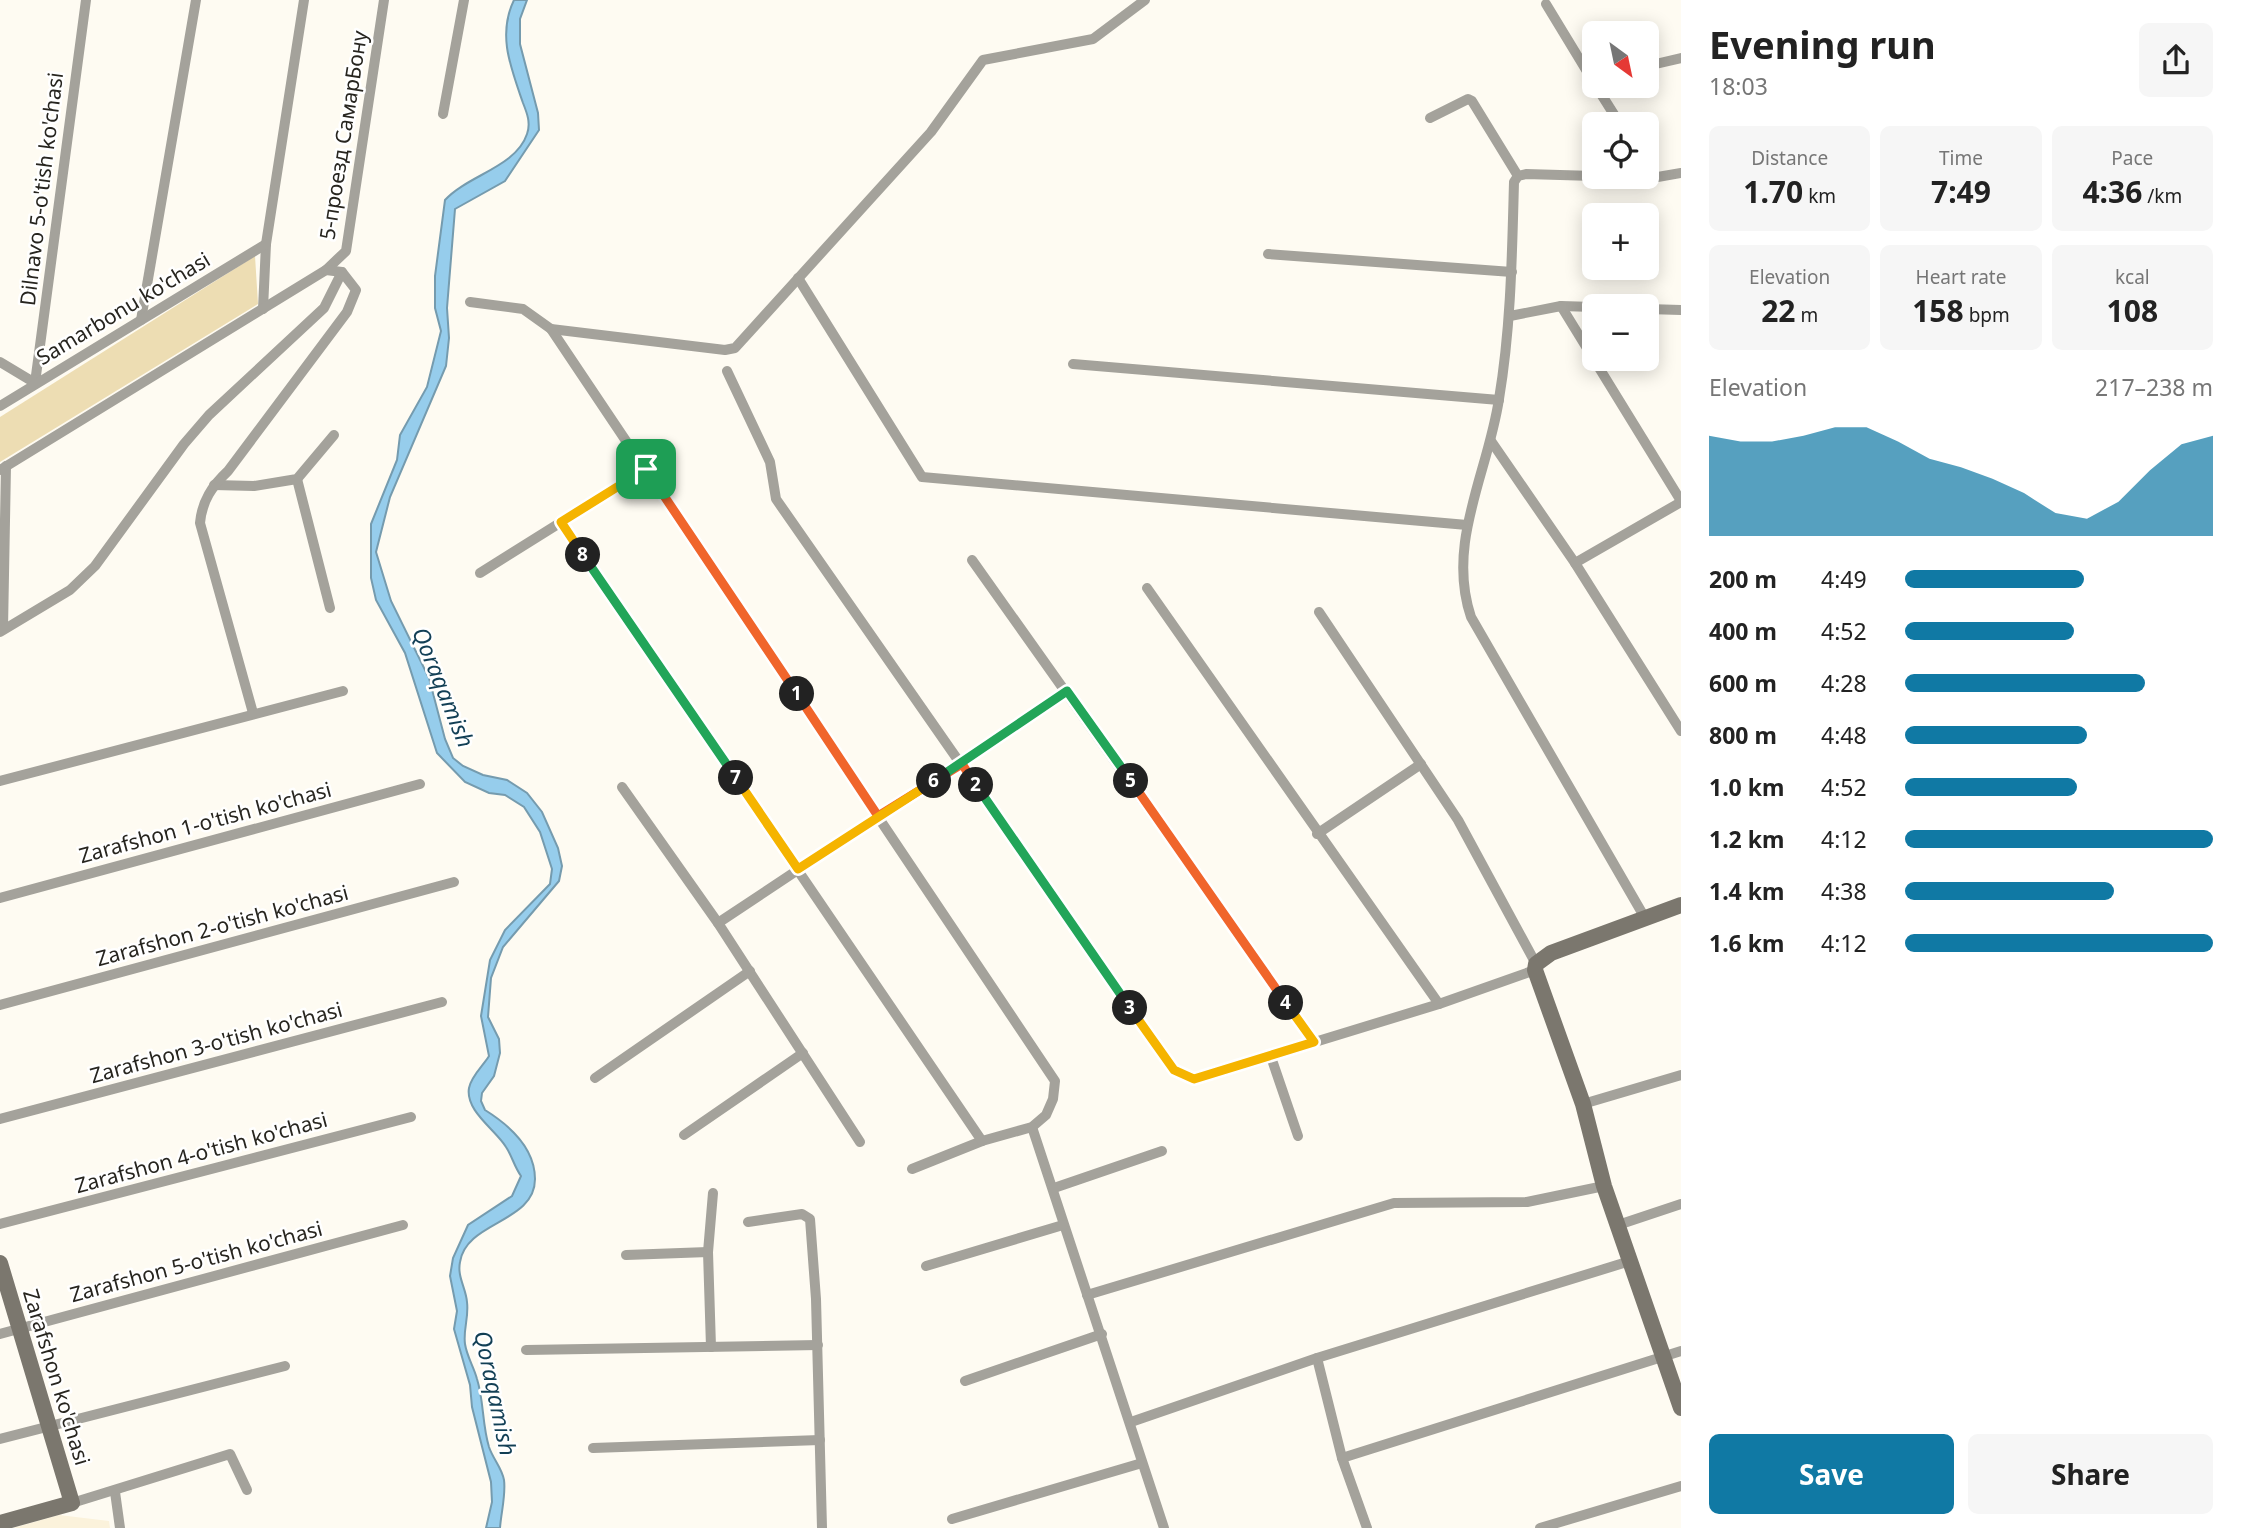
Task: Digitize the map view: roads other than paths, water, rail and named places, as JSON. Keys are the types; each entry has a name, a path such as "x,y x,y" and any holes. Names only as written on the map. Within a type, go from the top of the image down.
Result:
{"street":[{"name":"Dilnavo 5-o'tish ko'chasi","path":"35,383 86,0"},
{"path":"141,320 196,0"},
{"path":"263,309 266,244 304,0"},
{"name":"5-проезд СамарБону","path":"326,270 346,251 384,0"},
{"path":"443,114 464,0"},
{"path":"551,329 724,350 735,348 931,132 983,60 1093,40 1145,0"},
{"path":"1546,4 1582,62"},
{"path":"1659,63 1681,58"},
{"path":"1430,118 1468,99 1472,101 1518,176"},
{"path":"1659,173 1681,173"},
{"path":"1518,176 1582,176"},
{"path":"1518,176 1514,182 1510,316 1499,400 1491,441 1467,525 1461,561 1462,592 1471,617 1645,918"},
{"name":"Samarbonu ko'chasi","path":"0,406 266,244"},
{"path":"1268,254 1512,272"},
{"path":"2,631 3,468 326,270 342,272 356,290 347,312 228,471 214,485 201,508 200,523 253,713"},
{"path":"2,631 70,590 95,566 184,444 209,415 271,361 324,308 342,272"},
{"path":"798,278 922,477 1467,525"},
{"path":"470,302 523,309 551,329 1055,1081 1053,1099 1046,1115 1032,1127 982,1141 912,1169"},
{"path":"1510,316 1561,306 1582,307"},
{"path":"1561,306 1681,502 1575,563"},
{"path":"1659,309 1681,310"},
{"path":"0,362 35,383"},
{"path":"1073,364 1499,400"},
{"path":"727,371 771,462 776,499 1174,1070 1194,1079 1439,1004 1535,967 1551,953 1681,905"},
{"path":"214,485 254,486 297,479 334,435"},
{"path":"1491,441 1575,563 1681,731"},
{"path":"480,573 646,469"},
{"path":"297,479 330,608"},
{"path":"561,522 982,1141"},
{"path":"972,560 1314,1042"},
{"path":"1146,588 1439,1004"},
{"path":"1319,612 1458,820 1535,967 1583,1104 1604,1186 1681,1408"},
{"path":"0,781 343,691"},
{"path":"718,923 878,816 962,764 1067,691"},
{"path":"1317,834 1421,764"},
{"name":"Zarafshon 1-o'tish ko'chasi","path":"0,898 421,784"},
{"path":"622,787 718,923 860,1142"},
{"name":"Zarafshon 2-o'tish ko'chasi","path":"0,1005 454,882"},
{"path":"594,1078 750,971"},
{"name":"Zarafshon 3-o'tish ko'chasi","path":"0,1119 442,1002"},
{"path":"684,1135 803,1054"},
{"path":"1270,1054 1298,1136"},
{"path":"1583,1104 1681,1075"},
{"name":"Zarafshon 4-o'tish ko'chasi","path":"0,1224 411,1116"},
{"path":"1032,1127 1164,1528"},
{"path":"1054,1188 1162,1151"},
{"path":"1087,1295 1394,1203 1527,1202 1604,1186"},
{"path":"711,1347 708,1252 713,1193"},
{"path":"1618,1225 1681,1204"},
{"path":"748,1222 802,1214 810,1219 818,1345 822,1528"},
{"path":"926,1266 1063,1225"},
{"name":"Zarafshon 5-o'tish ko'chasi","path":"0,1334 402,1226"},
{"path":"626,1255 708,1252"},
{"path":"1131,1422 1317,1358 1630,1261"},
{"name":"Zarafshon ko'chasi","path":"0,1263 72,1503"},
{"path":"965,1381 1102,1335"},
{"path":"526,1350 818,1345"},
{"path":"1342,1458 1681,1351"},
{"path":"1317,1358 1342,1458 1367,1528"},
{"path":"0,1439 285,1366"},
{"path":"593,1448 820,1440"},
{"path":"0,1523 115,1492 230,1454 247,1490"},
{"path":"952,1519 1142,1463"},
{"path":"1540,1528 1681,1486"},
{"path":"115,1492 120,1528"}],"water":[{"path":"514,0 527,0 520,19 520,44 538,113 539,130 505,181 455,209 447,308 449,338 446,366 390,497 376,552 391,601 429,678 445,739 453,758 483,775 507,780 527,793 542,812 558,848 562,866 559,881 503,947 491,978 488,1017 499,1039 500,1053 494,1076 482,1093 481,1101 485,1110 511,1130 526,1147 534,1167 535,1179 532,1194 524,1205 474,1238 465,1248 460,1262 467,1308 465,1344 479,1387 489,1447 504,1480 500,1528 486,1528 492,1502 491,1482 472,1407 470,1385 454,1329 457,1311 450,1276 453,1258 468,1225 512,1196 521,1176 506,1147 476,1112 469,1096 469,1088 489,1056 481,1016 490,960 505,930 550,884 552,869 540,832 524,807 505,795 489,793 465,782 437,753 405,653 376,600 371,578 371,524 397,460 400,435 427,387 441,331 435,308 435,276 445,200 513,155 527,134 528,118 510,64 506,39 509,13"}],"water label":[{"name":"Qoraqamish","path":"444,687"},
{"name":"Qoraqamish","path":"496,1393"}]}
